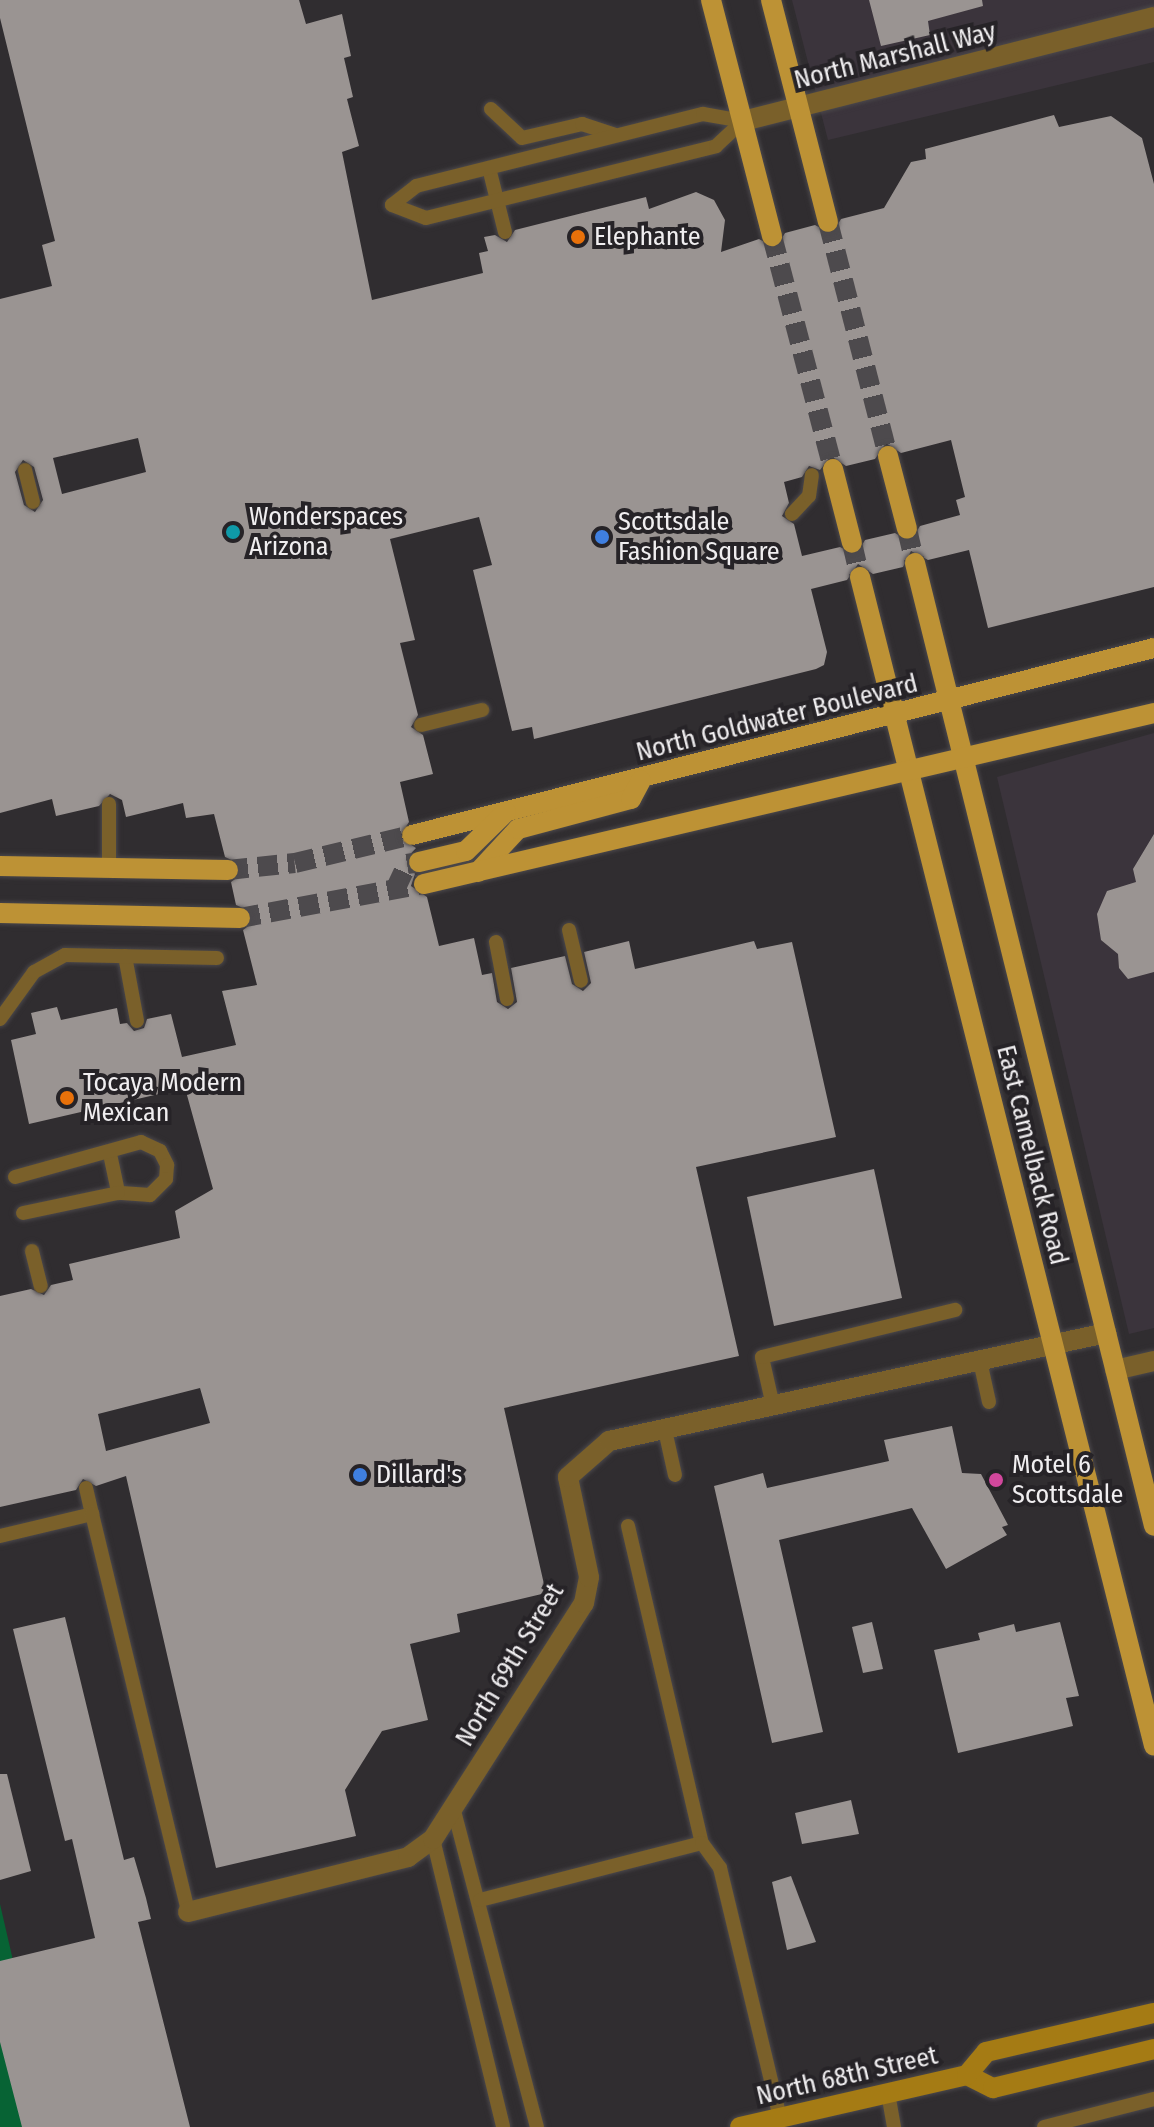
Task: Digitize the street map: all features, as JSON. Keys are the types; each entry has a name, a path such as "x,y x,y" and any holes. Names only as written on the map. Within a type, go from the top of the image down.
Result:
{"main road":[{"path":"711,0 772,236"},
{"path":"771,0 828,222"},
{"path":"888,456 907,529"},
{"path":"833,469 852,543"},
{"name":"East Camelback Road","path":"915,563 1154,1526"},
{"name":"East Camelback Road","path":"860,577 1154,1746"},
{"name":"North Goldwater Boulevard","path":"412,835 641,780 1154,648"},
{"path":"424,884 1154,713"},
{"path":"478,872 518,829 631,799 641,780"},
{"path":"419,862 466,851 506,812"},
{"path":"0,866 228,870"},
{"path":"0,913 240,918"}],"street":[{"name":"North Marshall Way","path":"743,121 1154,17"},
{"name":"North 69th Street","path":"188,1912 408,1857 433,1839 584,1603 589,1577 568,1477 609,1441 1106,1333"},
{"path":"1115,1370 1154,1361"},
{"name":"North 68th Street","path":"740,2127 967,2075 986,2052 1154,2013"},
{"name":"North 68th Street","path":"967,2075 993,2088 1154,2049"}],"lane":[{"path":"491,109 522,138 582,124 616,135"},
{"path":"703,114 743,121 716,146 426,218 392,205 416,186 703,114"},
{"path":"489,168 505,232"},
{"path":"25,470 33,502"},
{"path":"792,514 809,496 812,475"},
{"path":"421,725 482,710"},
{"path":"109,804 109,868"},
{"path":"569,930 581,981"},
{"path":"496,942 507,999"},
{"path":"0,1019 47,962 65,955 217,958"},
{"path":"125,956 137,1021"},
{"path":"15,1177 110,1154 141,1142 160,1151 167,1165 166,1179 150,1195 118,1193 23,1213"},
{"path":"110,1154 118,1193"},
{"path":"32,1251 41,1286"},
{"path":"773,1406 762,1357 955,1310"},
{"path":"980,1361 989,1402"},
{"path":"665,1430 675,1475"},
{"path":"86,1488 188,1912"},
{"path":"0,1536 92,1514"},
{"path":"628,1526 702,1843 720,1868 780,2117"},
{"path":"453,1807 480,1900 537,2127"},
{"path":"433,1839 503,2127"},
{"path":"480,1900 702,1843"},
{"path":"888,2093 894,2127"},
{"path":"1044,2127 1154,2099"}],"shaded area":[{"path":"792,0 1154,0 1154,62 828,140"},
{"path":"1154,733 1154,1328 1129,1334 997,777"}],"green space":[{"path":"0,1904 42,2086 52,2127 0,2127"}],"building":[{"name":"Scottsdale Fashion Square","path":"0,0 299,0 306,24 342,14 351,56 344,58 353,97 347,99 359,146 342,152 372,300 483,273 479,253 488,251 484,237 495,235 507,242 515,230 646,197 649,209 696,192 714,200 725,220 721,252 759,239 776,248 785,233 815,225 832,234 841,219 884,208 911,162 926,159 925,149 1054,115 1059,127 1111,116 1142,138 1154,184 1154,587 988,628 969,550 928,560 911,551 903,567 873,574 858,564 847,580 811,589 827,652 824,665 816,669 534,739 532,727 512,731 473,570 492,565 479,517 390,539 415,640 400,643 418,715 411,727 423,735 433,774 400,782 409,822 399,837 416,848 406,859 415,874 411,886 427,897 439,946 474,938 482,975 492,973 497,1002 508,1009 517,1002 511,968 565,956 572,984 583,991 591,983 584,952 629,941 635,969 754,941 757,949 792,942 836,1137 696,1167 739,1356 504,1408 546,1593 457,1614 460,1632 410,1644 428,1720 382,1731 345,1790 356,1836 216,1868 126,1476 96,1486 83,1479 76,1490 0,1507 0,1296 31,1289 44,1295 51,1285 73,1280 69,1264 180,1238 175,1211 213,1189 185,1088 29,1124 11,1040 36,1034 31,1013 57,1007 61,1020 117,1008 120,1024 127,1023 134,1031 144,1028 147,1019 171,1014 182,1057 236,1045 222,991 257,985 243,930 251,924 252,912 236,905 231,882 239,876 240,864 225,857 214,814 186,818 183,803 126,817 122,800 110,794 99,806 56,816 52,799 0,813 0,299 52,286 42,245 55,241 0,18","holes":["138,438 146,472 62,494 53,458","951,440 965,497 956,500 960,515 920,526 910,542 895,533 865,540 856,555 840,547 802,556 794,524 782,516 789,503 784,482 802,477 809,466 820,470 831,456 846,466 875,459 886,443 901,453","23,460 34,467 43,500 35,512 24,505 15,472","200,1388 210,1423 106,1451 98,1414"]},
{"path":"869,0 982,0 983,6 928,21 930,35 881,46"},
{"path":"1154,834 1154,972 1128,979 1119,968 1118,954 1101,940 1097,914 1107,891 1136,882 1133,869"},
{"path":"874,1169 902,1298 774,1326 747,1197"},
{"path":"952,1426 962,1473 981,1474 1008,1525 1002,1527 1007,1535 946,1569 912,1508 779,1540 823,1732 772,1743 714,1486 763,1473 767,1488 889,1461 884,1440"},
{"path":"65,1617 124,1860 134,1857 146,1898 151,1919 138,1922 190,2127 22,2127 0,2042 0,1961 95,1938 72,1839 65,1841 13,1629"},
{"path":"872,1622 883,1669 863,1673 852,1627"},
{"path":"1060,1622 1079,1696 1066,1698 1073,1726 958,1753 934,1650 980,1640 978,1633 1014,1624 1016,1632"},
{"path":"0,1774 7,1774 31,1871 0,1880"},
{"path":"851,1800 859,1834 802,1844 795,1813"},
{"path":"791,1876 816,1942 787,1950 772,1882"}],"tunnel":[{"path":"828,222 888,456"},
{"path":"772,236 833,469"},
{"path":"907,529 915,563"},
{"path":"852,543 860,577"},
{"path":"228,870 295,863 412,835"},
{"path":"395,890 407,864 419,862"},
{"path":"240,918 424,884"}],"place":[{"name":"Elephante","path":"578,237"},
{"name":"Wonderspaces Arizona","path":"233,532"},
{"name":"Scottsdale Fashion Square","path":"602,537"},
{"name":"Tocaya Modern Mexican","path":"67,1098"},
{"name":"Dillard's","path":"360,1475"},
{"name":"Motel 6 Scottsdale","path":"996,1480"}]}
